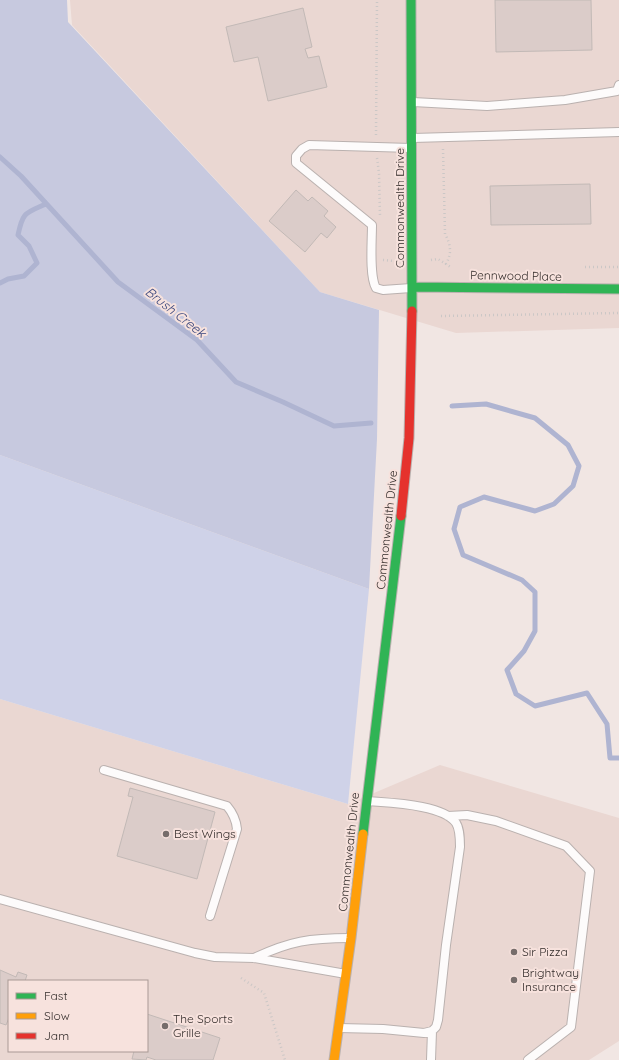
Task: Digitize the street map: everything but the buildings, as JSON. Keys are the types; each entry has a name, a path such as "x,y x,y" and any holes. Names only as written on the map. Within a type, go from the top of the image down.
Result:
{"street":[{"name":"Commonwealth Drive","path":"334,1060 351,938 410,438 413,288 411,0"},
{"name":"Pennwood Place","path":"413,288 619,289"}],"lane":[{"path":"412,102 487,106 565,100 617,91 619,85"},
{"path":"412,138 619,132"},
{"path":"412,148 309,146 302,149 296,156 296,163 372,225 373,272 374,284 376,288 383,290 413,288"},
{"path":"104,770 227,806 233,812 237,829 210,916"},
{"path":"339,1028 382,1029 424,1033 432,1031 436,1027 460,847 460,834 456,823 448,816 440,812 423,807 366,801"},
{"path":"448,816 467,815 496,821 566,846 590,871 571,1027 528,1060"},
{"path":"0,899 195,953 215,957 254,958 346,974"},
{"path":"254,958 275,948 308,939 351,938"},
{"path":"431,1060 432,1031"}],"path":[{"path":"443,149 445,234 450,243 449,257 446,264 454,269"},
{"path":"583,268 619,267"},
{"path":"441,316 619,313"},
{"path":"241,978 264,993 285,1060"}],"shaded area":[{"path":"0,0 67,0 68,22 320,292 379,310 377,439 369,589 0,455"},
{"path":"70,0 619,0 619,328 456,333 320,292 72,25"},
{"path":"0,455 369,589 348,804 0,699"},
{"path":"0,699 348,804 440,765 619,818 619,1041 589,1060 0,1060"}],"waterway":[{"name":"Brush Creek","path":"0,157 21,176 118,282 197,340 236,382 334,426 371,423"},
{"path":"0,283 8,279 24,276 37,263 29,246 18,235 22,221 26,214 46,204"},
{"name":"Brush Creek","path":"452,406 486,404 535,418 568,445 579,466 573,486 554,504 535,511 484,497 460,507 454,529 463,555 522,580 535,592 535,631 524,651 507,670 516,694 535,706 587,693 607,724 610,758 619,758"}],"traffic: fast":[{"path":"411,0 412,311"},
{"path":"413,287 619,289"},
{"path":"363,834 401,516"}],"traffic: slow":[{"path":"334,1060 351,938 363,834"}],"traffic: jam":[{"path":"401,516 409,438 412,311"}],"place":[{"name":"Best Wings","path":"166,834"},
{"name":"Sir Pizza","path":"514,952"},
{"name":"Brightway Insurance","path":"514,980"},
{"name":"The Sports Grille","path":"165,1026"}]}
